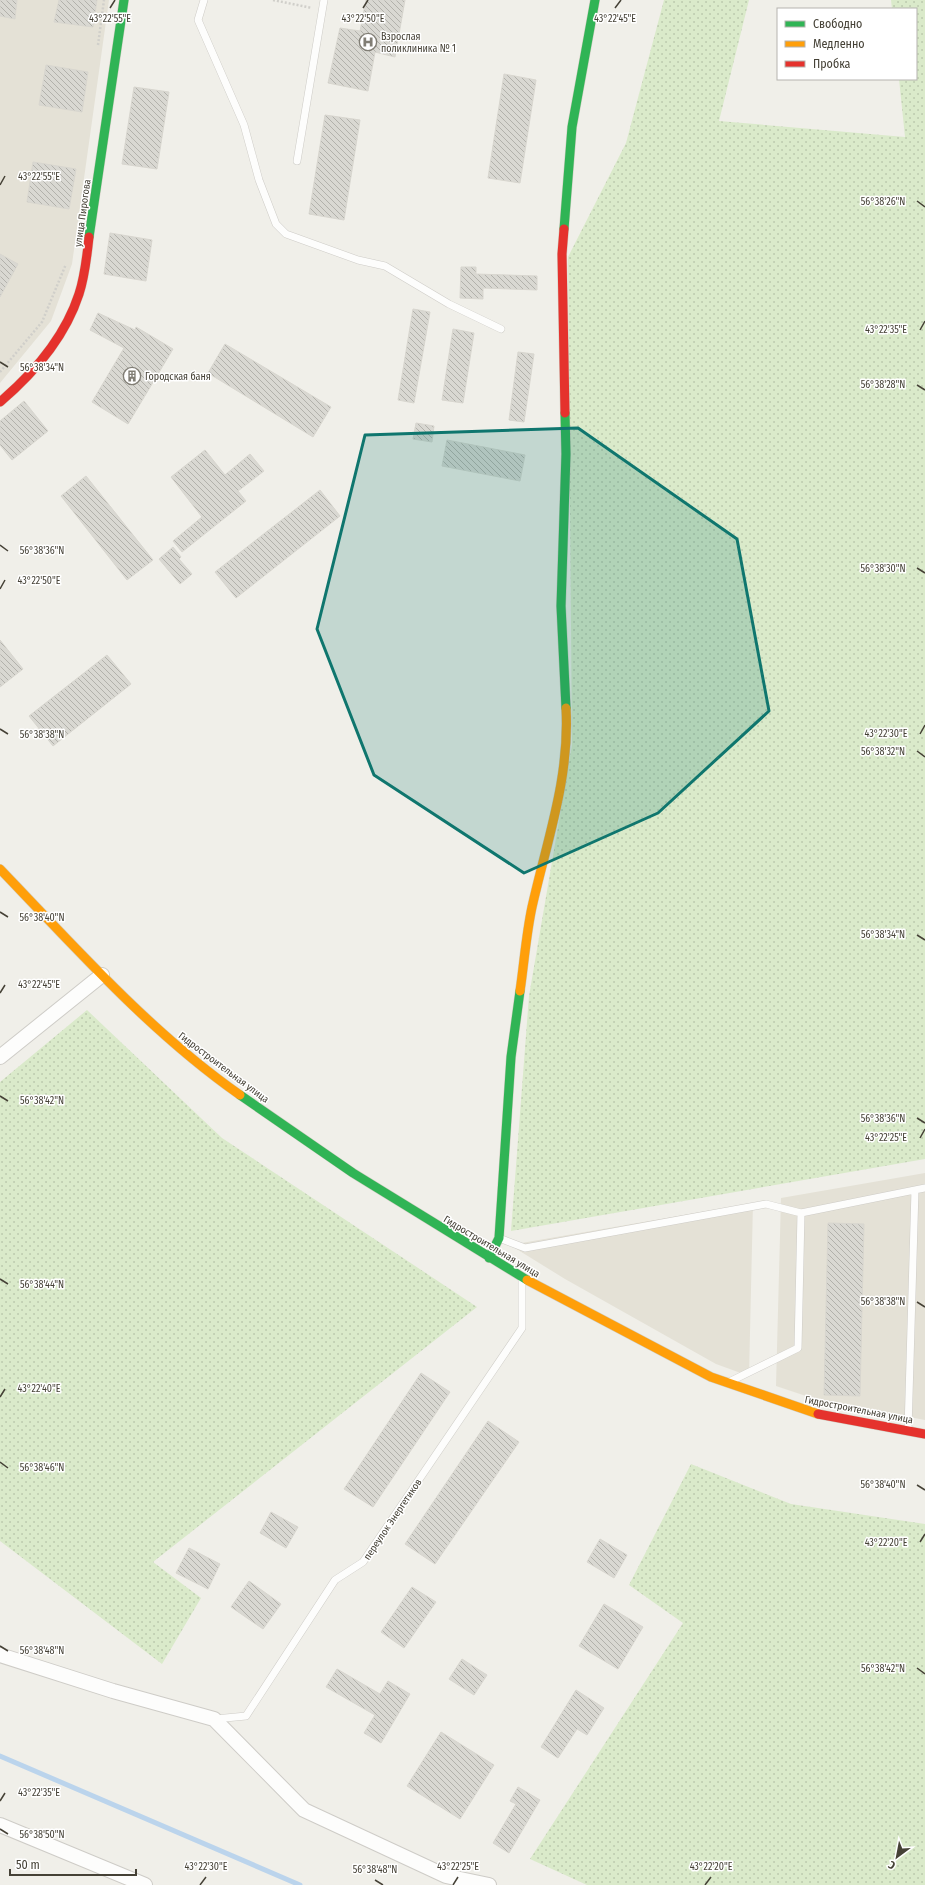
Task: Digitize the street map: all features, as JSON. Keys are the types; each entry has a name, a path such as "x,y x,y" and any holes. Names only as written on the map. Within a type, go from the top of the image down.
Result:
{"street":[{"name":"улица Пирогова","path":"0,402 38,364 63,328 77,301 85,267 124,0"},
{"path":"489,1258 499,1238 511,1057 532,908 562,787 566,723 561,606 566,454 562,254 572,127 595,0"},
{"name":"Гидростроительная улица","path":"0,869 102,976 160,1032 222,1082 353,1173 489,1258 522,1278 711,1376 811,1413 925,1434"},
{"path":"0,1057 102,976"},
{"path":"0,1656 113,1691 214,1719 304,1810 446,1876 489,1885"},
{"path":"0,1825 145,1885"}],"lane":[{"path":"204,0 198,20 244,125 259,180 276,224 286,234 358,260 385,266 449,304 501,329"},
{"path":"297,160 324,0"},
{"path":"499,1238 525,1248 766,1204 800,1213 925,1188"},
{"path":"908,1431 915,1190"},
{"path":"727,1382 798,1348 800,1213"},
{"name":"переулок Энергетиков","path":"214,1719 246,1716 335,1580 363,1562 522,1328 522,1278"}],"path":[{"path":"273,0 322,10"},
{"path":"0,372 42,322 67,262"}],"highlighted area":[{"path":"578,428 737,539 769,711 658,813 524,873 374,775 317,629 365,435"}],"shaded area":[{"path":"0,0 109,0 72,264 51,321 0,383"},
{"path":"925,1173 925,1420 815,1399 776,1386 781,1198"},
{"path":"753,1203 749,1376 716,1364 565,1279 510,1245"}],"green space":[{"path":"664,0 749,0 719,121 905,137 899,80 917,80 917,8 892,8 891,0 925,0 925,1159 511,1231 529,996 572,745 568,257 626,143"},
{"path":"87,1010 222,1138 477,1307 153,1562 201,1598 162,1664 0,1541 0,1082"},
{"path":"691,1464 791,1504 925,1524 925,1885 587,1885 530,1859 683,1623 629,1585"}],"building":[{"path":"0,0 17,0 15,19 0,16"},
{"path":"59,0 97,0 93,27 54,22"},
{"name":"Взрослая поликлиника № 1","path":"366,0 405,0 395,57 375,52 368,91 328,83 340,28 360,31"},
{"path":"46,65 88,72 82,112 39,105"},
{"path":"504,74 536,80 520,183 488,178"},
{"path":"134,87 169,92 157,169 122,164"},
{"path":"325,115 360,120 344,220 309,214"},
{"path":"33,162 76,169 69,209 27,202"},
{"path":"110,233 152,240 146,281 104,274"},
{"path":"0,254 18,264 0,297"},
{"path":"461,267 476,267 476,274 537,276 537,290 483,288 483,299 460,298"},
{"path":"413,309 430,312 414,403 398,400"},
{"name":"Городская баня","path":"98,313 135,330 136,327 173,349 128,424 92,402 124,348 90,330"},
{"path":"453,329 474,333 463,403 442,400"},
{"path":"225,344 331,407 313,437 208,373"},
{"path":"518,352 534,354 524,422 509,420"},
{"path":"24,401 48,431 12,460 0,445 0,421"},
{"path":"416,423 434,426 432,442 413,439"},
{"path":"447,440 525,455 520,481 442,466"},
{"path":"205,450 225,475 250,454 264,471 238,491 246,501 182,552 173,541 202,517 171,477"},
{"path":"86,476 153,560 127,580 61,496"},
{"path":"320,490 340,516 236,598 215,572"},
{"path":"173,547 181,557 179,559 192,574 180,584 159,559"},
{"path":"0,640 23,669 0,687"},
{"path":"107,655 131,684 53,746 29,716"},
{"path":"828,1223 864,1224 860,1396 824,1395"},
{"path":"421,1373 450,1392 373,1507 344,1489"},
{"path":"488,1421 519,1442 435,1564 405,1544"},
{"path":"271,1512 298,1527 286,1548 260,1533"},
{"path":"600,1539 627,1555 614,1578 587,1562"},
{"path":"189,1548 220,1564 208,1589 176,1573"},
{"path":"249,1581 281,1604 263,1629 231,1607"},
{"path":"412,1587 436,1602 404,1648 381,1632"},
{"path":"604,1604 643,1627 618,1669 579,1646"},
{"path":"462,1659 487,1675 474,1695 449,1679"},
{"path":"337,1669 380,1694 388,1681 410,1694 381,1743 364,1733 375,1715 326,1687"},
{"path":"576,1690 604,1708 587,1735 577,1729 558,1758 541,1747"},
{"path":"441,1732 494,1765 460,1819 407,1786"},
{"path":"518,1787 540,1800 509,1853 493,1843 516,1804 510,1801"}],"waterway":[{"path":"0,1756 300,1885"}],"traffic: fast":[{"path":"89,237 124,0"},
{"path":"564,229 572,127 595,0"},
{"path":"565,413 566,454 561,606 566,708"},
{"path":"489,1258 499,1238 511,1057 520,991"},
{"path":"240,1095 353,1173 527,1280"}],"traffic: slow":[{"path":"520,991 532,907 561,784 566,734 566,708"},
{"path":"0,869 86,959 145,1017 175,1044 240,1095"},
{"path":"527,1280 711,1377 818,1414"}],"traffic: jam":[{"path":"564,229 562,254 565,413"},
{"path":"0,402 25,379 47,353 66,325 81,287 86,266 89,237"},
{"path":"818,1414 925,1434"}],"place":[{"name":"Взрослая поликлиника № 1","path":"368,42"},
{"name":"Городская баня","path":"132,376"}]}
